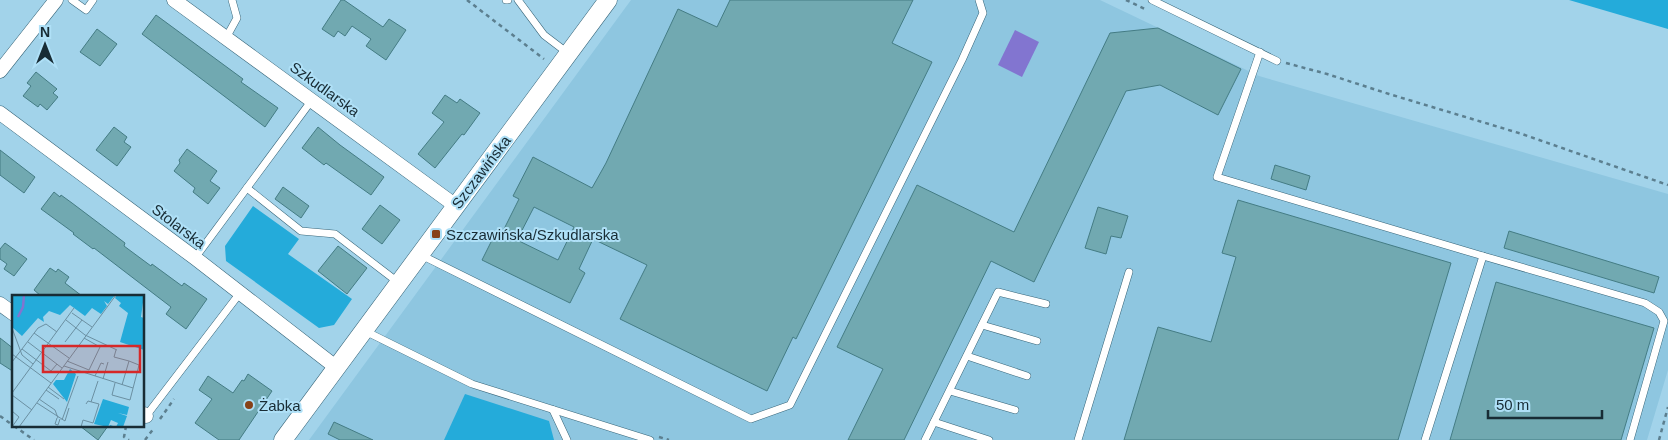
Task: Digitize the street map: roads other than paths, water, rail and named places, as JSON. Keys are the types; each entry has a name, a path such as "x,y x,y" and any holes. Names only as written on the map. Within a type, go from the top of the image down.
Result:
{"street":[{"path":"0,71 56,0"},
{"name":"Szkudlarska","path":"174,0 456,206"},
{"name":"Szczawińska","path":"283,440 608,0"},
{"name":"Stolarska","path":"0,114 194,258 337,368"},
{"path":"0,304 12,313"}],"lane":[{"path":"72,0 86,10 93,0"},
{"path":"226,38 237,18 232,0"},
{"path":"518,0 544,35 569,55"},
{"path":"420,255 751,419 790,405 984,13 979,0"},
{"path":"1152,0 1277,61"},
{"path":"1260,52 1217,177 1645,304 1659,312 1664,321 1630,440"},
{"path":"194,258 312,100"},
{"path":"246,188 301,231 335,234 399,283"},
{"path":"1425,440 1483,256"},
{"path":"1078,440 1129,272"},
{"path":"926,440 998,292 1046,304"},
{"path":"145,415 240,293"},
{"path":"982,325 1037,340"},
{"path":"365,331 472,384 650,440"},
{"path":"967,356 1027,376"},
{"path":"950,391 1015,410"},
{"path":"553,410 568,440"},
{"path":"934,422 989,440"}],"place":[{"name":"Szczawińska/Szkudlarska","path":"436,234"},
{"name":"Żabka","path":"249,405"}]}
